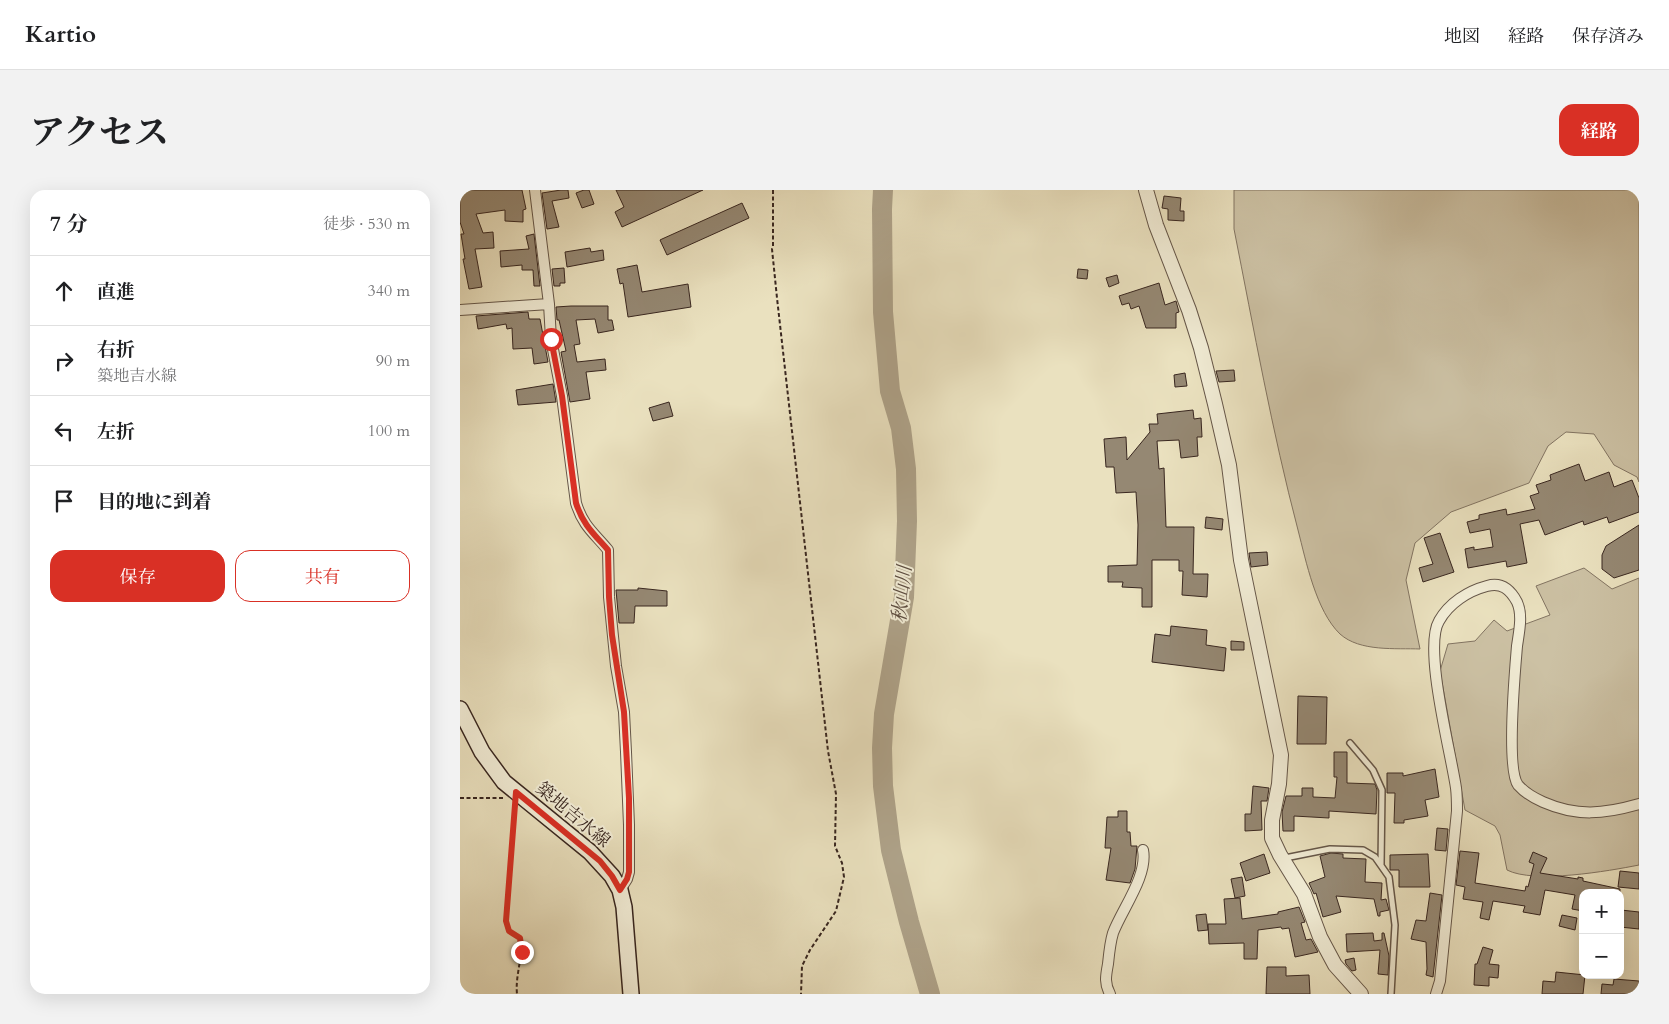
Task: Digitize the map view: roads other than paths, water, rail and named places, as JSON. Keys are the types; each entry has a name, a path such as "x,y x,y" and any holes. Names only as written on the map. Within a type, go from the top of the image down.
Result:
{"main road":[{"name":"築地吉水線","path":"460,709 482,752 495,771 516,792 600,861 612,876 620,890 624,914 631,994"}],"street":[{"path":"535,190 549,304 551,339 562,396 576,503 589,531 608,550 609,597 616,666 624,712 629,798 629,872 620,890"},
{"path":"1146,190 1156,225 1189,310 1201,348 1229,464 1241,560 1280,755 1279,784 1272,820 1272,838 1282,859 1304,894 1320,937 1334,965 1361,994"},
{"path":"460,310 549,304"},
{"path":"1436,994 1440,981 1457,811 1456,789 1435,673 1433,642 1438,622 1457,600 1473,590 1498,584 1505,587 1511,593 1521,613 1514,678 1512,749 1517,784 1530,796 1553,806 1577,813 1599,813 1639,804"},
{"path":"1110,994 1105,983 1110,947 1113,934 1137,883 1145,859 1143,850"}],"lane":[{"path":"1350,743 1373,770 1382,790 1381,866"},
{"path":"1282,859 1330,848 1363,850 1375,857 1388,877 1395,925 1391,994"}],"waterway":[{"name":"秋山川","path":"883,190 883,312 890,391 901,428 906,469 907,521 904,597 884,714 882,748 883,786 891,850 930,994"}]}
